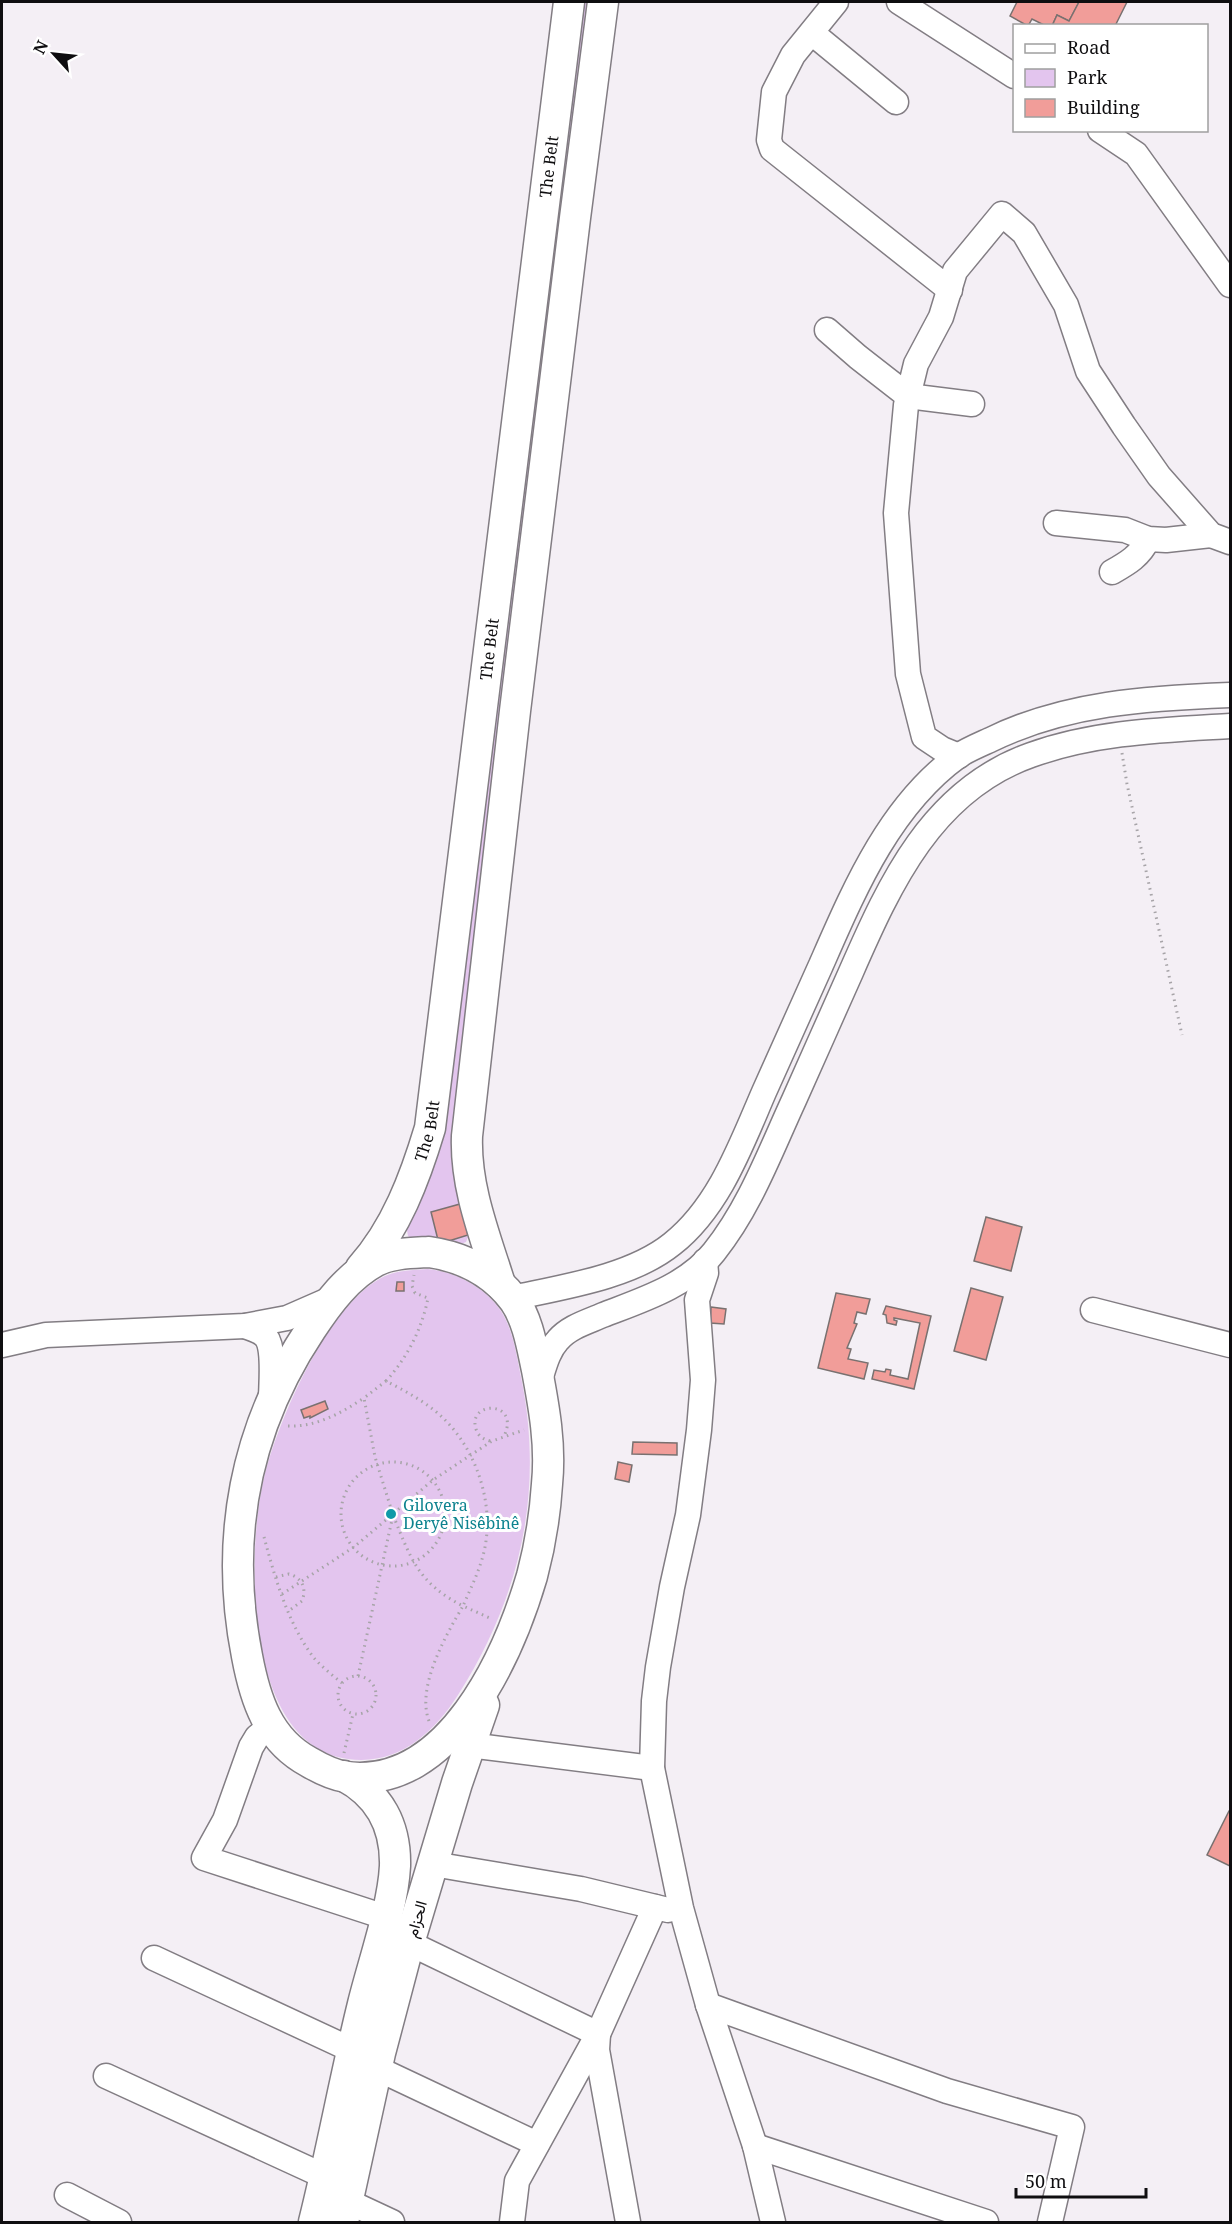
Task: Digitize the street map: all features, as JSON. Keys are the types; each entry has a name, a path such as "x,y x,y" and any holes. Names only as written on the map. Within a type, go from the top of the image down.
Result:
{"main road":[{"name":"The Belt","path":"343,1762 322,1769 302,1758 279,1738 270,1726 256,1696 240,1622 237,1572 240,1519 247,1476 258,1438 282,1419 293,1357 344,1287 372,1255 392,1223 413,1178 430,1128 569,2"},
{"name":"The Belt","path":"498,1621 532,1576 548,1481 530,1430 539,1383 528,1334 520,1311 506,1291 476,1209 466,1155 467,1136 519,676 574,218 603,2"},
{"path":"344,1287 377,1261 389,1257 429,1252 456,1257 473,1265 506,1291"},
{"path":"343,1762 367,1778 390,1774 422,1759 433,1751 465,1716 491,1674 498,1621"},
{"name":"الحزام","path":"345,2212 376,2068 432,1864 469,1745 498,1621"},
{"name":"الحزام","path":"314,2223 395,1866 391,1834 378,1802 343,1762"}],"street":[{"path":"836,2 793,55 774,92 769,140 772,149 950,290"},
{"path":"899,2 1013,75"},
{"path":"812,33 896,102"},
{"path":"1103,132 1137,154 1230,285"},
{"path":"959,756 942,749 924,737 908,674 896,513 908,396 916,364 942,317 955,271 1002,214 1024,233 1066,305 1088,370 1124,426 1159,476 1221,538"},
{"path":"827,330 908,396 972,404"},
{"path":"1056,523 1125,530 1148,539 1221,538"},
{"path":"1112,572 1142,552 1148,539"},
{"path":"506,1291 611,1274 650,1258 672,1245 692,1226 724,1179 848,903 887,833 922,788 959,756 1004,733 1064,712 1120,702 1230,696"},
{"path":"539,1383 551,1350 567,1332 677,1284 705,1261 726,1237 756,1184 884,897 912,849 962,795 1005,766 1054,747 1120,734 1230,726"},
{"path":"705,1261 706,1273 697,1300 703,1380 699,1430 688,1515 658,1667 654,1701 652,1768 683,1914 708,2005 755,2146 773,2223"},
{"path":"2,1345 46,1335 245,1326 287,1318 344,1287"},
{"path":"1093,1310 1230,1345"},
{"path":"245,1326 261,1333 268,1340 282,1419"},
{"path":"2,1327 68,1334"},
{"path":"270,1726 257,1737 251,1747 225,1820 204,1858 385,1917"},
{"path":"469,1745 652,1768"},
{"path":"432,1864 581,1889 683,1914"},
{"path":"512,2223 517,2181 598,2034 655,1907"},
{"path":"409,1944 598,2034"},
{"path":"154,1958 352,2050"},
{"path":"708,2005 947,2091 1072,2127 1050,2223"},
{"path":"598,2034 597,2050 627,2223"},
{"path":"376,2068 537,2144"},
{"path":"106,2076 326,2177"},
{"path":"755,2146 986,2223"},
{"path":"67,2195 119,2223"},
{"path":"345,2212 392,2223"}],"path":[{"path":"1120,734 1126,784 1182,1035"},
{"path":"282,1419 308,1425 321,1421 364,1398 386,1381 403,1361 411,1347 426,1310 428,1298 415,1293 412,1286 416,1275 406,1276"},
{"path":"386,1381 427,1405 447,1423 470,1455 483,1492 487,1517 487,1531 480,1564 463,1606 431,1671 427,1702 428,1724 437,1715"},
{"path":"364,1398 377,1465 393,1515 413,1562 432,1586 463,1606 498,1621"},
{"path":"492,1441 480,1436 475,1428 476,1418 483,1410 494,1408 504,1413 508,1424 505,1435"},
{"path":"282,1594 354,1547 433,1480 470,1455 505,1435 530,1430"},
{"path":"386,1462 404,1463 420,1469 433,1480 442,1495 446,1512 444,1529 436,1545 424,1557 413,1562 392,1566 375,1563 360,1554 349,1542 342,1526 341,1509 346,1492 356,1478 370,1467 386,1462"},
{"path":"358,1676 393,1515"},
{"path":"263,1529 276,1577 297,1631 312,1654 342,1683"},
{"path":"260,1547 261,1536"},
{"path":"276,1577 289,1574 301,1581 304,1590 302,1601 289,1610"},
{"path":"351,1676 358,1676 371,1682 376,1694 372,1707 367,1712 353,1714 346,1712 338,1700 337,1693 342,1683 351,1676"},
{"path":"343,1762 353,1714"}],"green space":[{"path":"581,2 591,2 453,1142 457,1190 468,1237 466,1242 461,1244 412,1239 408,1236 406,1225 431,1175 442,1136"},
{"path":"428,1269 449,1273 478,1288 494,1302 509,1327 522,1382 528,1424 530,1465 528,1505 511,1584 479,1659 458,1695 437,1722 412,1744 382,1757 366,1760 348,1759 314,1746 288,1720 271,1684 260,1642 255,1597 258,1511 271,1454 294,1395 326,1336 344,1310 364,1290 385,1276 401,1271"}],"building":[{"path":"1017,2 1079,2 1069,21 1057,15 1053,24 1042,24 1032,19 1029,24 1024,24 1010,16"},
{"path":"1079,2 1127,2 1116,24 1053,24 1057,15 1069,21"},
{"path":"460,1204 468,1235 439,1244 431,1212"},
{"path":"986,1217 1022,1227 1011,1271 974,1261"},
{"path":"397,1282 404,1282 404,1291 396,1291"},
{"path":"971,1288 1003,1297 986,1360 954,1351"},
{"path":"836,1293 870,1299 866,1314 857,1312 854,1323 857,1324 847,1348 851,1349 848,1359 868,1363 864,1379 818,1368"},
{"path":"886,1306 931,1316 914,1389 872,1379 874,1370 885,1372 886,1369 891,1370 890,1375 908,1379 920,1323 894,1318 897,1321 896,1325 887,1323 886,1315 883,1314"},
{"path":"711,1307 726,1309 724,1324 710,1323"},
{"path":"325,1401 328,1409 310,1418 310,1416 304,1418 301,1410"},
{"path":"633,1442 677,1443 677,1455 632,1454"},
{"path":"618,1462 632,1465 629,1482 615,1479"},
{"path":"1230,1811 1230,1866 1207,1855"}],"place":[{"name":"Gilovera Deryê Nisêbînê","path":"391,1514"}]}
